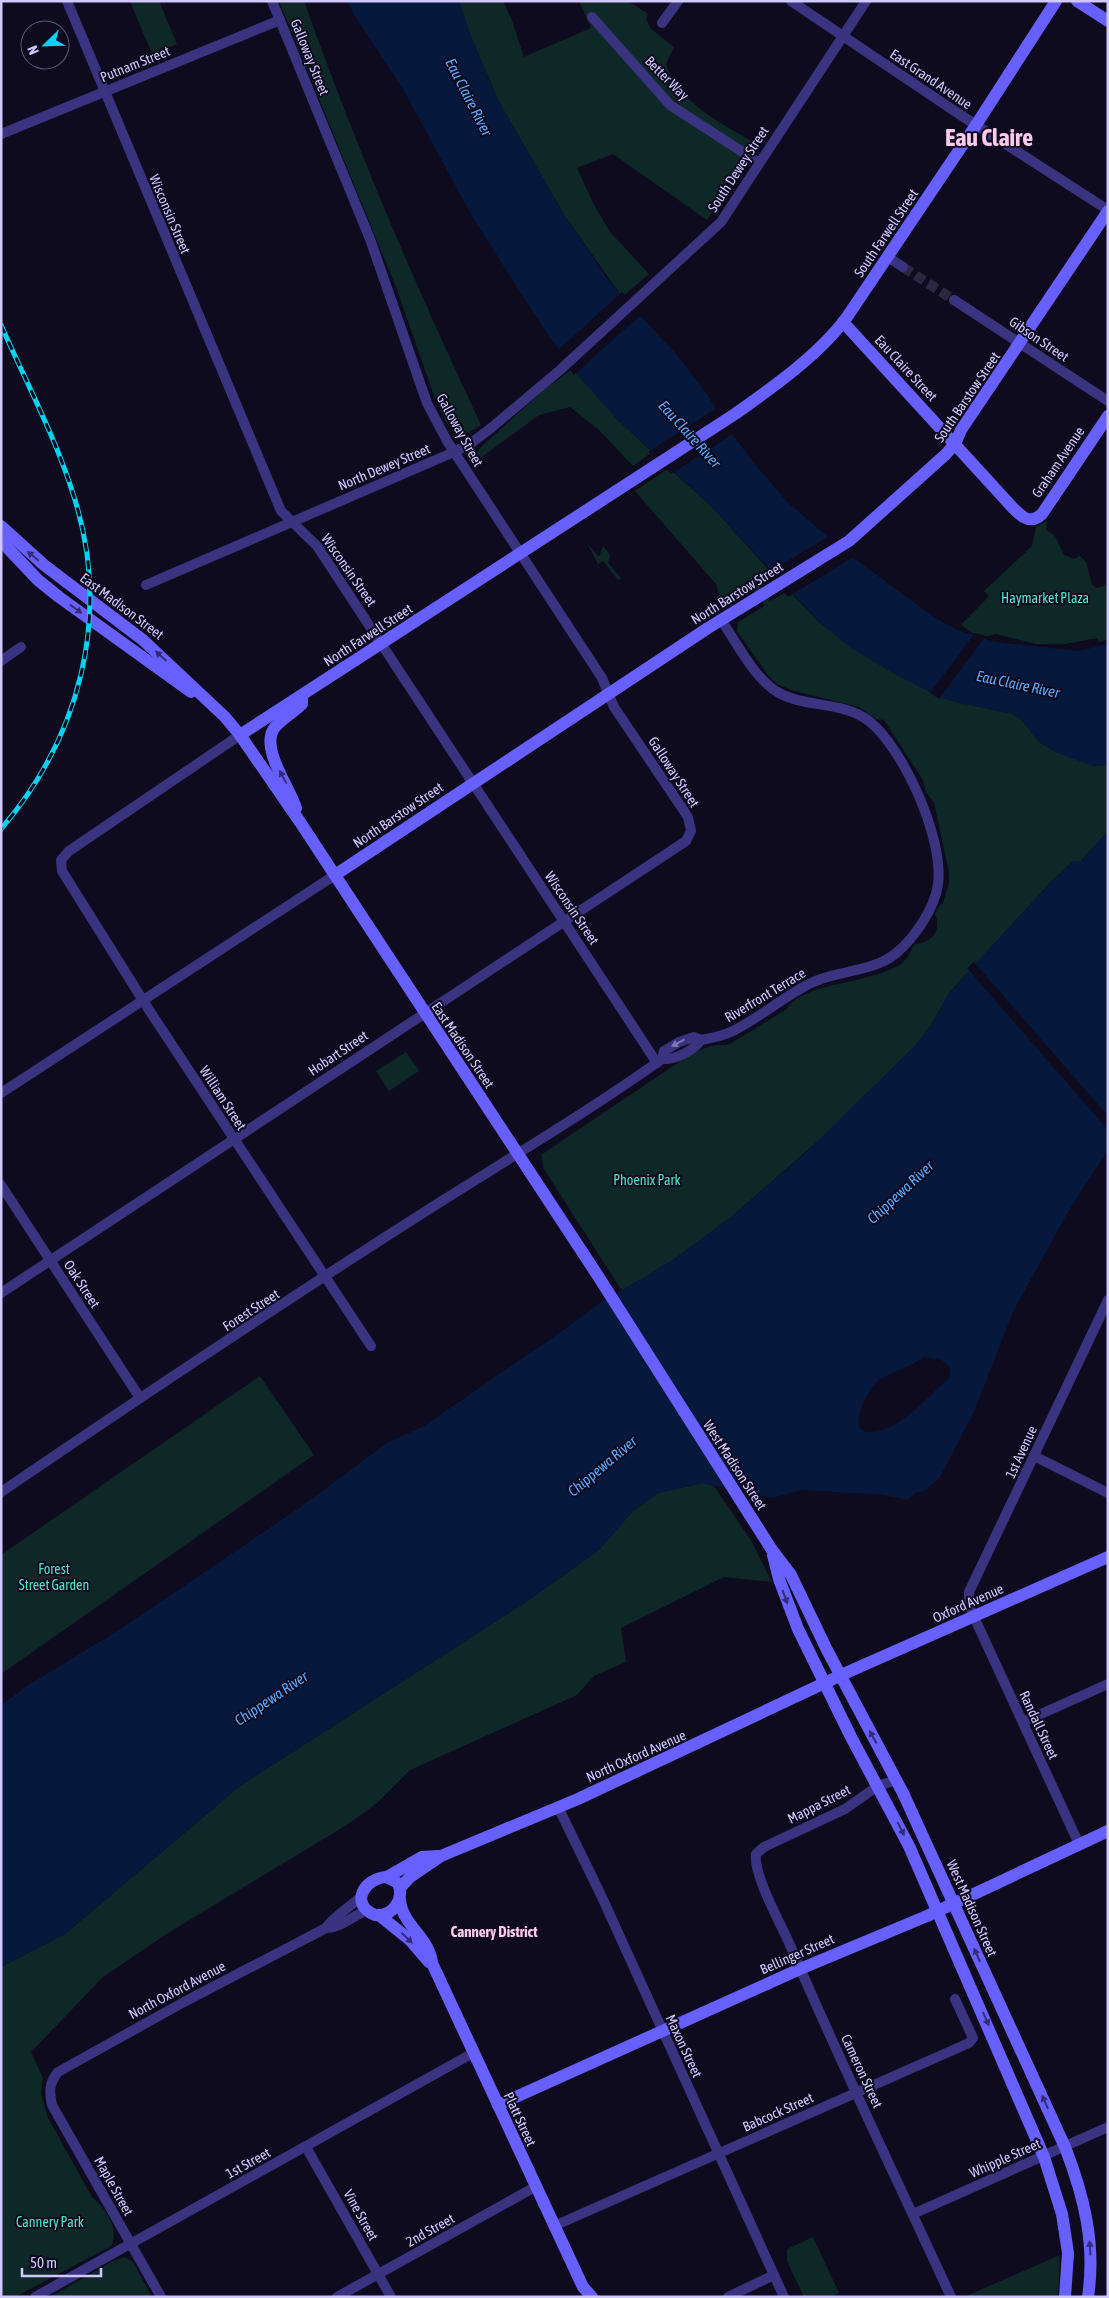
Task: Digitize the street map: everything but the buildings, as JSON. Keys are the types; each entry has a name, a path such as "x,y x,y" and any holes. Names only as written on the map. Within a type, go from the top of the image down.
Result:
{"main road":[{"name":"South Farwell Street","path":"695,440 735,414 801,363 843,322 976,125 1056,1"},
{"path":"1077,1 1108,21"},
{"name":"South Barstow Street","path":"812,563 849,541 946,455 1108,210"},
{"name":"Eau Claire Street","path":"843,322 1020,515 1030,520"},
{"name":"Graham Avenue","path":"1030,520 1042,514 1108,416"},
{"name":"North Farwell Street","path":"240,735 695,440"},
{"name":"East Madison Street","path":"1,526 44,566 143,640 222,713 240,735 300,822 598,1276 673,1396"},
{"name":"East Madison Street","path":"1,542 38,580 59,597 222,713"},
{"name":"North Barstow Street","path":"334,875 721,620 812,563"},
{"path":"300,822 293,799 273,758 270,746 275,727 302,704 302,696"},
{"name":"West Madison Street","path":"673,1396 772,1550 791,1574 840,1676 896,1780 954,1903 1065,2147 1078,2182 1088,2221 1091,2256 1088,2297"},
{"name":"West Madison Street","path":"772,1550 789,1606 851,1737 910,1846 1044,2157 1062,2214 1068,2253 1065,2297"},
{"name":"Oxford Avenue","path":"840,1676 1108,1557"},
{"name":"North Oxford Avenue","path":"400,1894 410,1877 441,1856 558,1807 840,1676"},
{"name":"Bellinger Street","path":"498,2105 661,2030 937,1911 1108,1831"},
{"name":"North Oxford Avenue","path":"387,1877 422,1858 441,1856"},
{"path":"387,1877 393,1879 400,1894 391,1911 373,1913 362,1896 367,1883 373,1879 387,1877"},
{"name":"Platt Street","path":"400,1894 404,1915 431,1954 432,1963 554,2226 582,2292 589,2291 592,2297"},
{"name":"Platt Street","path":"373,1913 410,1940 425,1958 432,1963"}],"street":[{"name":"Wisconsin Street","path":"67,1 281,511 317,546 472,783 660,1061"},
{"name":"Galloway Street","path":"272,1 370,239 427,403 454,452 602,678 614,707 688,817 691,826 690,837"},
{"path":"662,23 678,1"},
{"name":"East Grand Avenue","path":"791,1 976,125 1108,210"},
{"name":"South Dewey Street","path":"605,329 720,222 866,1"},
{"name":"Better Way","path":"592,17 670,105 758,162"},
{"name":"Putnam Street","path":"1,134 280,20"},
{"path":"888,257 903,267"},
{"name":"Gibson Street","path":"954,300 1108,402"},
{"name":"North Dewey Street","path":"146,586 470,444 560,370 605,329"},
{"name":"Riverfront Terrace","path":"518,1155 660,1061 664,1051 678,1042 694,1037 701,1040 734,1031 815,980 830,974 874,964 893,956 908,942 931,904 938,885 939,873 922,800 911,778 883,734 870,721 857,713 790,697 773,689 756,672 721,620"},
{"path":"1,661 21,647"},
{"name":"North Farwell Street","path":"61,860 69,851 240,735"},
{"name":"Hobart Street","path":"1,1293 690,837"},
{"name":"William Street","path":"61,860 62,872 142,999 371,1346"},
{"name":"North Barstow Street","path":"1,1093 334,875"},
{"name":"Forest Street","path":"1,1492 140,1398 447,1198 518,1155"},
{"name":"Oak Street","path":"1,1185 140,1398"},
{"name":"1st Avenue","path":"974,1617 969,1605 970,1592 1108,1300"},
{"path":"1034,1456 1108,1493"},
{"name":"Randall Street","path":"974,1617 1079,1844"},
{"path":"1023,1722 1108,1684"},
{"name":"Mappa Street","path":"756,1854 764,1846 845,1809 878,1786 896,1780"},
{"name":"Maxon Street","path":"558,1807 600,1893 784,2297"},
{"name":"Cameron Street","path":"756,1854 756,1866 761,1880 800,1969 951,2297"},
{"name":"North Oxford Avenue","path":"50,2087 58,2072 184,2002 326,1928 330,1922 346,1911 362,1896"},
{"name":"North Oxford Avenue","path":"326,1928 334,1929 351,1917 373,1913"},
{"name":"Babcock Street","path":"554,2226 972,2041 973,2038 955,1999"},
{"name":"1st Street","path":"35,2297 473,2053"},
{"name":"Maple Street","path":"50,2087 52,2105 161,2297"},
{"name":"Whipple Street","path":"913,2214 1108,2127"},
{"name":"Vine Street","path":"306,2147 391,2297"},
{"name":"2nd Street","path":"337,2297 535,2187"},
{"path":"728,2297 774,2275"}],"green space":[{"path":"130,1 159,1 177,44 152,54"},
{"path":"279,1 304,1 344,109 387,215 481,425 469,432 461,435 455,433 446,422 433,393 396,287"},
{"path":"459,1 503,1 511,18 524,57 591,28 579,1 628,1 648,14 646,18 651,29 674,47 666,64 672,78 681,91 704,112 758,145 707,220 613,154 577,168 594,205 610,232 649,274 622,297 565,216 499,102 470,34"},
{"path":"573,369 616,418 652,452 633,466 599,430 570,407 539,415 476,461 475,456 480,448 546,388"},
{"name":"Phoenix Park","path":"669,468 712,507 770,571 766,575 770,579 760,585 770,601 784,593 788,597 792,594 819,622 851,647 890,671 942,698 1013,714 1022,720 1039,742 1056,752 1094,766 1108,765 1108,831 1081,861 1073,861 1050,883 949,993 931,1025 916,1045 834,1127 731,1217 673,1260 622,1291 544,1169 541,1155 694,1052 711,1046 730,1044 787,1009 795,1000 807,993 890,970 902,963 915,944 926,941 934,935 937,925 935,914 943,903 949,883 949,872 934,803 926,792 923,780 884,720 876,719 859,707 791,690 777,684 768,675 737,631 738,622 765,606 753,589 723,607 716,584 635,491"},
{"name":"Haymarket Plaza","path":"1047,521 1046,530 1055,536 1064,555 1074,559 1080,556 1086,562 1092,585 1097,588 1108,586 1108,639 1099,642 1097,638 1065,644 1036,644 995,634 981,636 961,625 989,596 984,591 1032,546 1036,527"},
{"path":"587,543 599,557 603,546 610,555 608,563 621,578 618,580 603,561 598,564"},
{"path":"406,1052 419,1071 389,1091 376,1071"},
{"name":"Forest Street Garden","path":"260,1376 314,1455 1,1674 1,1555"},
{"name":"Cannery Park","path":"703,1483 714,1486 752,1542 772,1582 724,1577 621,1628 626,1662 594,1676 577,1695 410,1770 376,1804 345,1826 168,1933 103,1977 31,2052 43,2078 41,2093 47,2116 92,2197 107,2213 114,2232 111,2246 15,2297 1,2297 1,1967 65,1934 240,1786 526,1602 599,1550 632,1512 658,1493"},
{"path":"813,2237 839,2293 831,2297 804,2297 787,2261 787,2249"},
{"path":"1060,2255 1058,2297 964,2297"},
{"path":"125,2257 133,2262 152,2297 50,2297 113,2261"}],"water":[{"name":"Eau Claire River","path":"348,1 459,1 470,34 499,102 565,216 607,278 622,297 673,350 707,394 727,427 753,462 787,502 848,554 934,617 957,630 995,642 1079,651 1108,644 1108,765 1094,766 1056,752 1039,742 1022,720 1013,714 942,698 851,648 819,622 712,507 616,418 576,373 544,329 473,218 403,89 353,13"},
{"name":"Chippewa River","path":"1108,831 1108,1150 1069,1210 1013,1312 974,1412 940,1477 926,1490 915,1493 908,1500 884,1495 802,1490 771,1498 703,1483 658,1493 632,1512 599,1550 526,1602 240,1786 65,1934 1,1967 1,1705 30,1684 119,1630 302,1506 387,1443 424,1426 575,1322 598,1304 673,1260 731,1217 803,1155 916,1045 931,1025 949,993 1050,883 1073,861 1081,861","holes":["923,1357 942,1360 950,1368 950,1377 914,1411 901,1421 883,1430 867,1432 861,1429 859,1415 869,1391 879,1380 911,1365"]}],"pier":[{"path":"622,292 642,314 574,375 557,351"},
{"path":"718,407 734,433 671,474 648,452"},
{"path":"829,536 855,556 790,596 768,573"},
{"path":"975,633 986,636 939,699 930,693"},
{"path":"974,962 1108,1116 1108,1130 967,968"}],"tunnel":[{"path":"903,267 954,300"}],"railway":[{"path":"1,325 50,433 68,478 85,544 90,588 88,631 81,674 69,715 51,755 28,793 1,829"}],"district":[{"name":"Eau Claire","path":"989,137"},
{"name":"Cannery District","path":"494,1931"}]}
